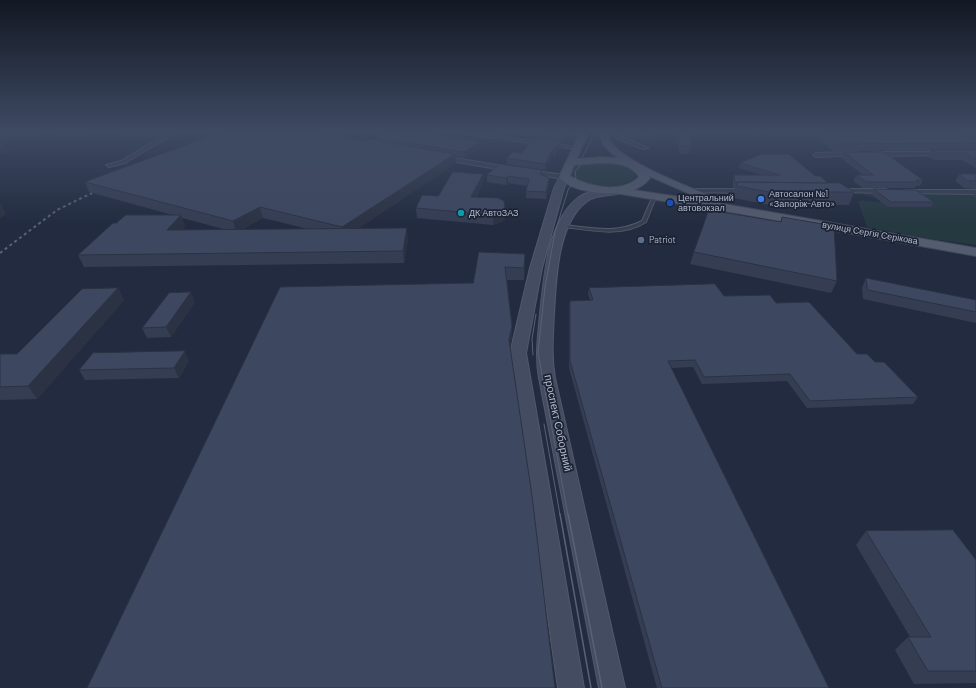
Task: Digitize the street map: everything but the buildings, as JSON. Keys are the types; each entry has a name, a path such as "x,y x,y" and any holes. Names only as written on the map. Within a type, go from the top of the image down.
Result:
{"main road":[{"path":"571,162 559,188 536,268 518,353 571,688"},
{"path":"568,170 587,162"},
{"path":"617,162 634,166"},
{"path":"618,191 641,184 646,178 643,171 629,162"},
{"name":"вулиця Сергія Серікова","path":"634,166 688,190 741,210"},
{"name":"вулиця Сергія Серікова","path":"568,170 584,186 741,210 976,252"},
{"name":"проспект Соборний","path":"612,688 552,402 544,355 549,292 554,257 564,226 572,210 584,199 597,194 618,191"}],"street":[{"path":"108,165 122,162"},
{"path":"468,162 518,170"},
{"path":"525,171 568,170"},
{"path":"688,190 753,191"},
{"path":"832,191 976,192"}],"lane":[{"path":"564,226 607,230 630,228 644,222 654,196"}],"shaded area":[{"path":"588,162 614,163 626,166 635,174 634,178 620,185 603,186 585,182 572,174 575,166"},
{"path":"861,193 976,194 976,245 932,239 867,227 858,201 892,203 903,202 867,196"}],"tram line":[{"path":"568,515 538,353 545,287 555,232 568,190 576,178 575,172 581,164 580,162"},
{"path":"533,355 532,339 536,314"},
{"path":"544,424 560,515"},
{"path":"560,514 591,688"},
{"path":"568,514 602,688"}],"railway":[{"path":"0,253 57,210 92,193 90,194"}],"place":[{"name":"Автосалон №1 «Запоріж-Авто»","path":"761,199"},
{"name":"Центральний автовокзал","path":"670,203"},
{"name":"ДК АвтоЗАЗ","path":"461,213"},
{"name":"Patriot","path":"641,240"}]}
